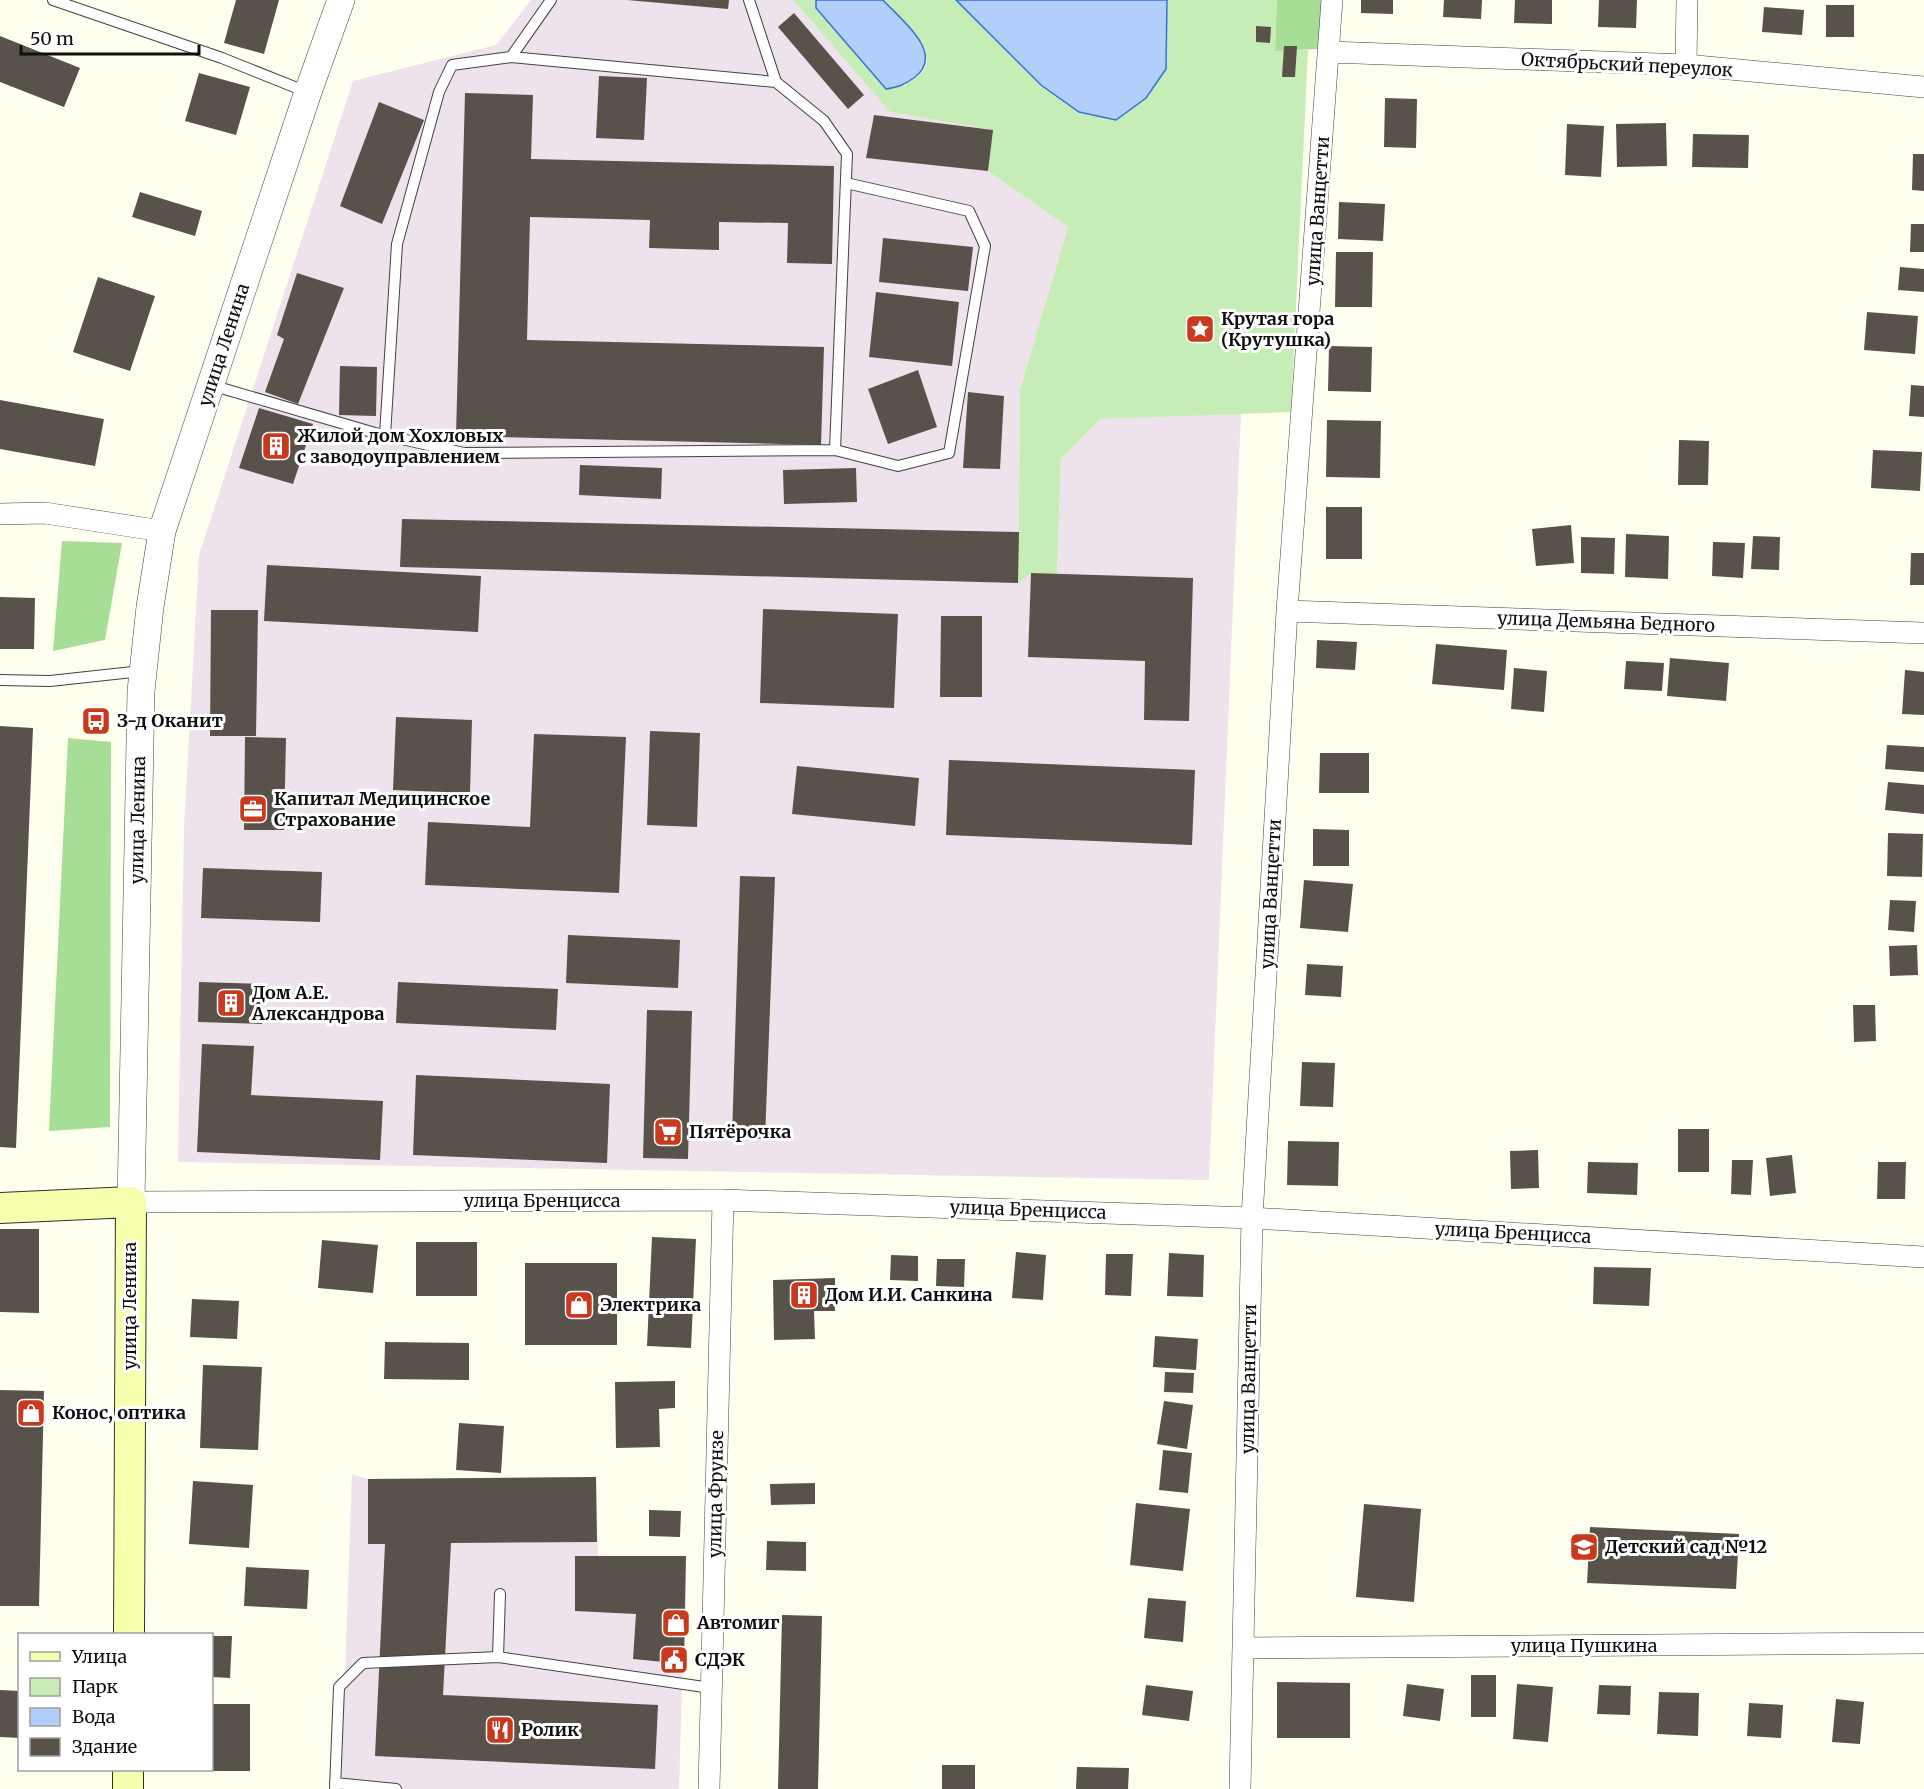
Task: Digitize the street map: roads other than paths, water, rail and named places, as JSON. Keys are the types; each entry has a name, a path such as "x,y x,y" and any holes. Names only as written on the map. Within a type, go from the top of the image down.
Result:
{"main road":[{"path":"0,1208 131,1202"},
{"name":"улица Ленина","path":"129,1633 131,1202"},
{"path":"128,1771 128,1789"}],"street":[{"name":"улица Ленина","path":"131,1202 143,671 162,531 308,92 341,0"},
{"name":"улица Ванцетти","path":"1240,1789 1252,1218 1287,611 1330,52 1332,0"},
{"path":"1686,65 1688,0"},
{"name":"Октябрьский переулок","path":"1330,52 1686,65 1924,87"},
{"path":"0,514 45,513 162,531"},
{"name":"улица Демьяна Бедного","path":"1287,611 1924,633"},
{"name":"улица Бренцисса","path":"131,1202 723,1200 1252,1218 1924,1257"},
{"name":"улица Фрунзе","path":"709,1789 723,1200"},
{"name":"улица Пушкина","path":"1244,1648 1924,1643"}],"lane":[{"path":"53,0 308,92"},
{"path":"511,57 551,0"},
{"path":"749,0 776,82 824,121 847,154 835,450"},
{"path":"385,435 397,244 439,92 452,66 511,57 776,82"},
{"path":"211,385 385,435 464,453 835,450 898,466 949,453 985,246 969,211 846,183"},
{"path":"0,680 50,681 143,671"},
{"path":"498,1657 500,1594"},
{"path":"396,1789 335,1786 339,1687 363,1663 498,1657 711,1688"}],"water":[{"path":"816,0 883,0 909,26 923,47 925,58 923,68 908,82 886,89 816,8"},
{"path":"956,0 1167,0 1166,69 1146,98 1116,120 1079,112 1041,85"}],"place":[{"name":"Крутая гора (Крутушка)","path":"1200,329"},
{"name":"Жилой дом Хохловых с заводоуправлением","path":"276,446"},
{"name":"З-д Оканит","path":"96,721"},
{"name":"Капитал Медицинское Страхование","path":"253,809"},
{"name":"Дом А.Е. Александрова","path":"231,1003"},
{"name":"Пятёрочка","path":"668,1132"},
{"name":"Дом И.И. Санкина","path":"804,1295"},
{"name":"Электрика","path":"579,1305"},
{"name":"Конос, оптика","path":"31,1413"},
{"name":"Детский сад №12","path":"1584,1547"},
{"name":"Автомиг","path":"676,1623"},
{"name":"СДЭК","path":"674,1660"},
{"name":"Ролик","path":"500,1730"}]}
